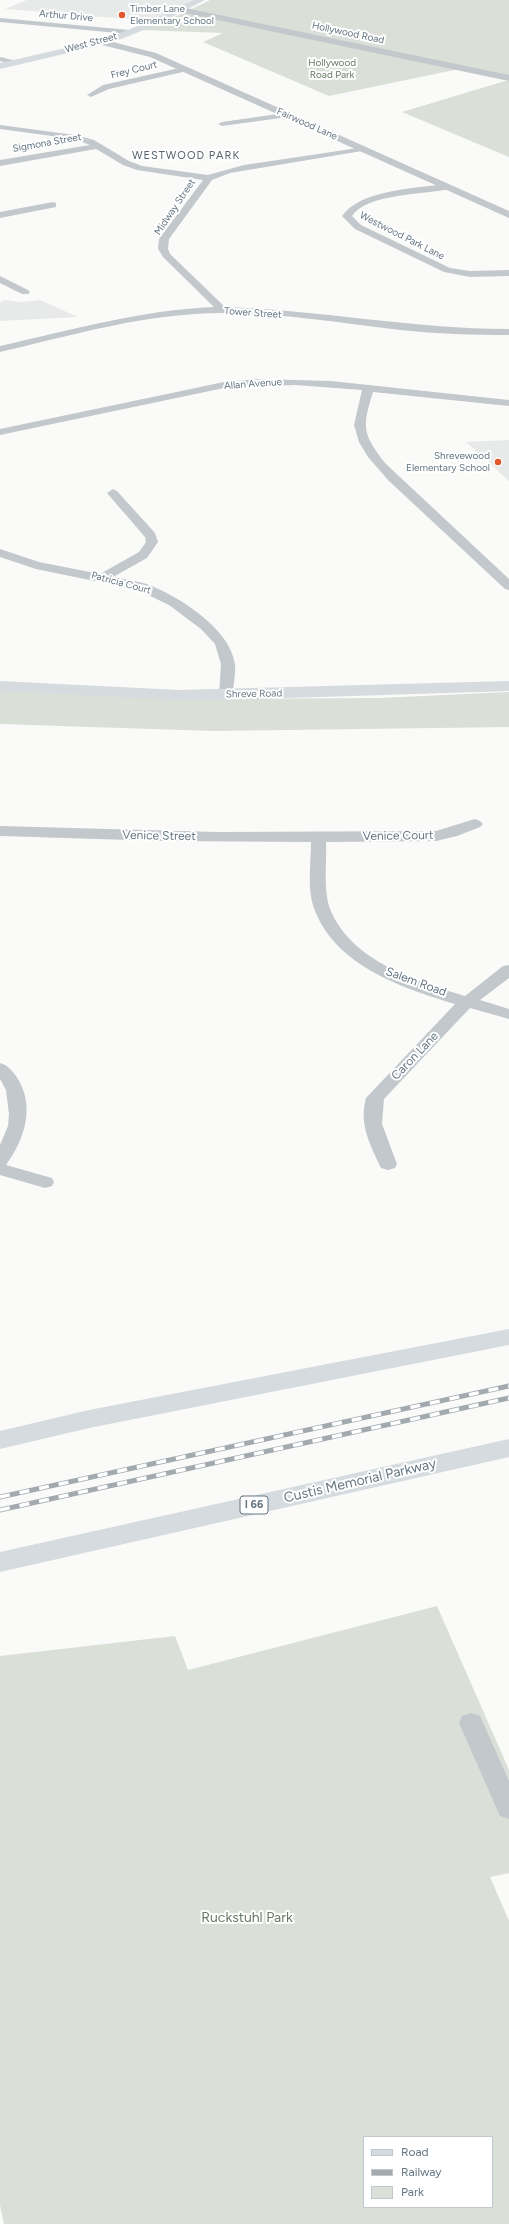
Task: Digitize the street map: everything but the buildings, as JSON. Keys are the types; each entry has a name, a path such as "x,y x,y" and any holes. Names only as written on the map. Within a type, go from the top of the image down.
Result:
{"main road":[{"name":"West Street","path":"0,66 101,42 182,10 201,0"},
{"name":"Shreve Road","path":"0,686 226,695 509,686"},
{"path":"0,1440 89,1419 509,1337"},
{"name":"Custis Memorial Parkway","path":"0,1562 509,1448"}],"street":[{"name":"Hollywood Road","path":"182,10 509,78"},
{"name":"Arthur Drive","path":"0,20 129,32"},
{"name":"Fairwood Lane","path":"101,42 153,55 509,215"},
{"path":"0,59 14,63"},
{"name":"Frey Court","path":"91,95 106,87 184,69"},
{"path":"222,124 285,115"},
{"path":"0,127 75,137 98,146 126,163 140,168 210,178"},
{"name":"Sigmona Street","path":"0,163 98,146"},
{"name":"Midway Street","path":"222,310 166,255 163,249 163,242 169,232 210,178 228,171 362,149"},
{"name":"Westwood Park Lane","path":"446,187 368,200 352,208 347,216 358,227 446,270 470,274 509,273"},
{"path":"0,215 53,205"},
{"path":"0,279 25,292"},
{"name":"Tower Street","path":"0,350 148,316 222,310 444,330 509,332"},
{"name":"Allan Avenue","path":"0,432 231,384 283,381 509,403"},
{"path":"368,389 359,422 363,439 373,454 393,477 509,586"},
{"path":"103,578 142,555 152,542 151,536 113,493"},
{"name":"Patricia Court","path":"0,553 36,565 103,578 160,594 174,602 212,632 225,650 228,664 226,695"},
{"name":"Venice Court","path":"318,838 436,836 452,833 475,824"},
{"name":"Venice Street","path":"0,831 183,837 318,838"},
{"name":"Salem Road","path":"318,838 322,907 330,927 342,941 376,967 403,980 509,1014"},
{"name":"Caron Lane","path":"388,1164 372,1123 371,1110 376,1098 461,1008 509,970"},
{"path":"0,1068 9,1077 16,1091 19,1106 17,1127 9,1147 0,1161"},
{"path":"0,1169 45,1182"},
{"path":"471,1723 509,1809"}],"shaded area":[{"name":"Timber Lane Elementary School","path":"27,0 195,0 152,21 5,9"},
{"path":"5,300 23,302 40,300 78,317 0,321 0,302"},
{"name":"Shrevewood Elementary School","path":"509,440 509,481 466,442"}],"green space":[{"path":"210,0 509,0 509,76 192,9"},
{"name":"Hollywood Road Park","path":"189,11 459,69 329,96 203,42 223,33 142,30"},
{"path":"509,81 509,157 402,112"},
{"path":"0,690 216,699 380,698 509,692 509,727 213,731 0,724"},
{"name":"Ruckstuhl Park","path":"437,1606 509,1770 509,1873 490,1877 509,1921 509,2224 4,2224 0,2205 0,1656 175,1636 188,1670"}],"railway":[{"path":"0,1497 509,1386"},
{"path":"0,1510 509,1398"}],"place":[{"name":"Timber Lane Elementary School","path":"122,15"},
{"name":"Shrevewood Elementary School","path":"498,462"}],"district":[{"name":"WESTWOOD PARK","path":"186,156"}]}
